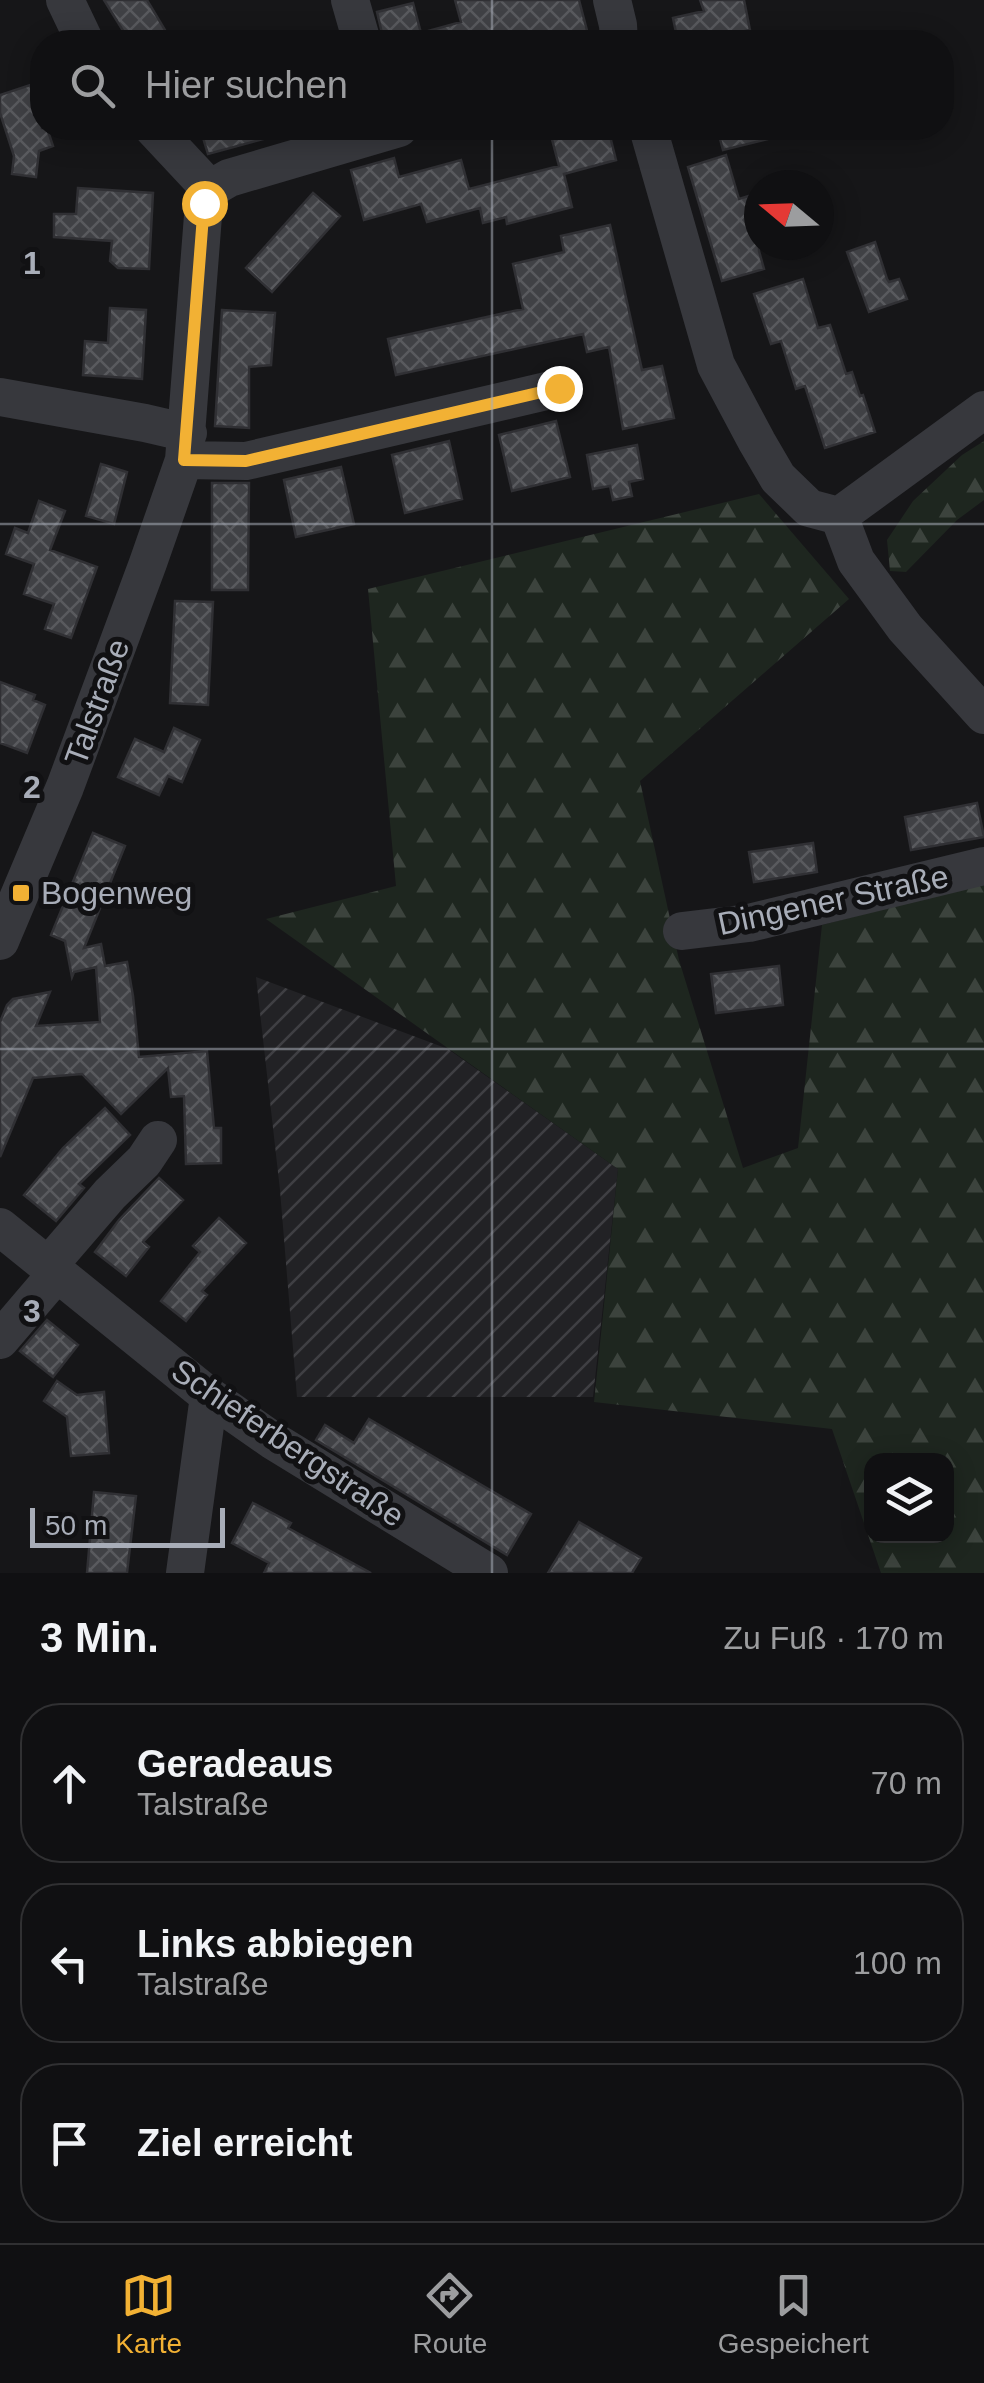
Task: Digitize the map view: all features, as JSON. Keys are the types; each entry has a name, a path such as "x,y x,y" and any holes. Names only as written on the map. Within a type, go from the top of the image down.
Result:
{"street":[{"path":"65,0 79,30"},
{"path":"350,0 359,30"},
{"path":"612,0 618,30"},
{"path":"164,140 210,189 229,178 354,140"},
{"path":"651,140 716,365 778,478 808,508 839,516"},
{"name":"Talstraße","path":"0,941 66,787 186,446 204,203 210,189"},
{"path":"0,397 145,423 186,446 246,461 559,388"},
{"path":"839,516 984,410"},
{"path":"839,516 856,561 905,628 984,715"},
{"name":"Dingener Straße","path":"682,931 749,923 984,866"},
{"path":"0,1340 110,1194 144,1161 158,1140"},
{"name":"Schieferbergstraße","path":"0,1227 210,1396 272,1440 489,1573"},
{"path":"184,1573 210,1396"}],"shaded area":[{"path":"256,977 448,1049 618,1169 593,1397 297,1397 280,1190"}],"green space":[{"path":"984,441 984,500 957,520 906,572 890,571 887,540 913,501 962,455"},
{"path":"759,494 849,599 640,781 679,960 743,1168 798,1148 822,925 984,883 984,1573 881,1573 871,1543 954,1543 954,1453 864,1453 864,1523 832,1429 594,1402 618,1169 266,919 396,886 368,589"}],"building":[{"path":"104,0 147,0 165,30 123,30"},
{"path":"455,0 579,0 587,30 432,30 461,22"},
{"path":"700,0 744,0 750,30 676,30 673,18 704,11"},
{"path":"413,3 420,30 381,30 377,12"},
{"path":"30,85 30,140 51,140 53,146 39,151 36,177 12,174 14,156 0,113 0,95"},
{"path":"204,140 260,140 208,154"},
{"path":"552,140 611,140 616,160 564,174 572,207 507,224 506,217 483,223 480,208 427,222 421,204 364,220 351,170 394,158 399,177 461,160 469,189 559,166"},
{"path":"720,140 764,140 723,150"},
{"path":"726,155 739,199 744,197 744,260 762,260 764,269 722,281 688,167"},
{"path":"78,188 153,193 149,269 118,268 110,261 112,241 54,237 54,214 76,214"},
{"path":"313,193 340,216 272,292 246,268"},
{"path":"610,225 642,370 662,366 674,418 623,429 609,347 587,352 583,334 396,375 388,339 523,309 513,264 564,252 561,236"},
{"path":"875,242 887,279 899,279 907,299 869,312 847,252"},
{"path":"803,279 818,328 830,325 846,374 852,372 875,432 825,448 805,386 796,389 781,341 771,344 754,294"},
{"path":"110,308 146,310 142,379 83,375 85,341 108,343"},
{"path":"222,310 275,313 271,365 249,367 249,428 215,426"},
{"path":"556,421 570,477 512,491 499,435"},
{"path":"449,441 462,499 405,513 392,455"},
{"path":"637,445 643,479 629,482 632,496 613,500 610,486 593,489 587,455"},
{"path":"101,464 127,472 114,524 86,516"},
{"path":"341,467 354,524 296,537 284,480"},
{"path":"212,483 249,483 248,590 212,590"},
{"path":"39,501 65,511 50,550 97,567 71,638 45,629 54,604 24,594 34,564 6,554 15,528 28,533"},
{"path":"175,601 213,602 208,705 170,703"},
{"path":"0,682 35,695 33,700 45,705 27,753 0,743"},
{"path":"174,728 200,740 182,782 168,776 159,795 118,777 135,739 164,752"},
{"path":"977,803 984,837 911,850 905,817"},
{"path":"93,833 125,846 84,948 101,944 105,966 127,962 139,1057 207,1051 214,1128 221,1128 221,1163 186,1164 184,1096 171,1097 168,1068 121,1114 82,1074 33,1078 0,1157 0,1022 7,1005 13,999 50,992 36,1026 100,1022 96,967 74,972 72,977 65,941 51,935"},
{"path":"813,843 817,872 754,882 749,852"},
{"path":"779,966 783,1005 716,1013 711,974"},
{"path":"105,1108 130,1135 79,1184 84,1188 56,1221 24,1195 63,1148"},
{"path":"159,1178 183,1200 143,1242 149,1247 126,1276 95,1252"},
{"path":"219,1218 246,1243 202,1291 207,1295 186,1321 161,1301 200,1252 193,1246"},
{"path":"47,1320 78,1345 53,1377 20,1351"},
{"path":"57,1381 77,1395 104,1392 109,1453 71,1456 67,1417 44,1401"},
{"path":"369,1419 531,1514 507,1555 316,1440 325,1425 354,1443"},
{"path":"94,1492 136,1496 127,1573 87,1573"},
{"path":"253,1503 291,1523 288,1528 371,1573 264,1573 269,1563 232,1543"},
{"path":"579,1522 641,1558 632,1573 548,1573"}],"place":[{"name":"Bogenweg","path":"21,893"}],"route":[{"path":"204,203 184,460 246,461 559,388"}]}
